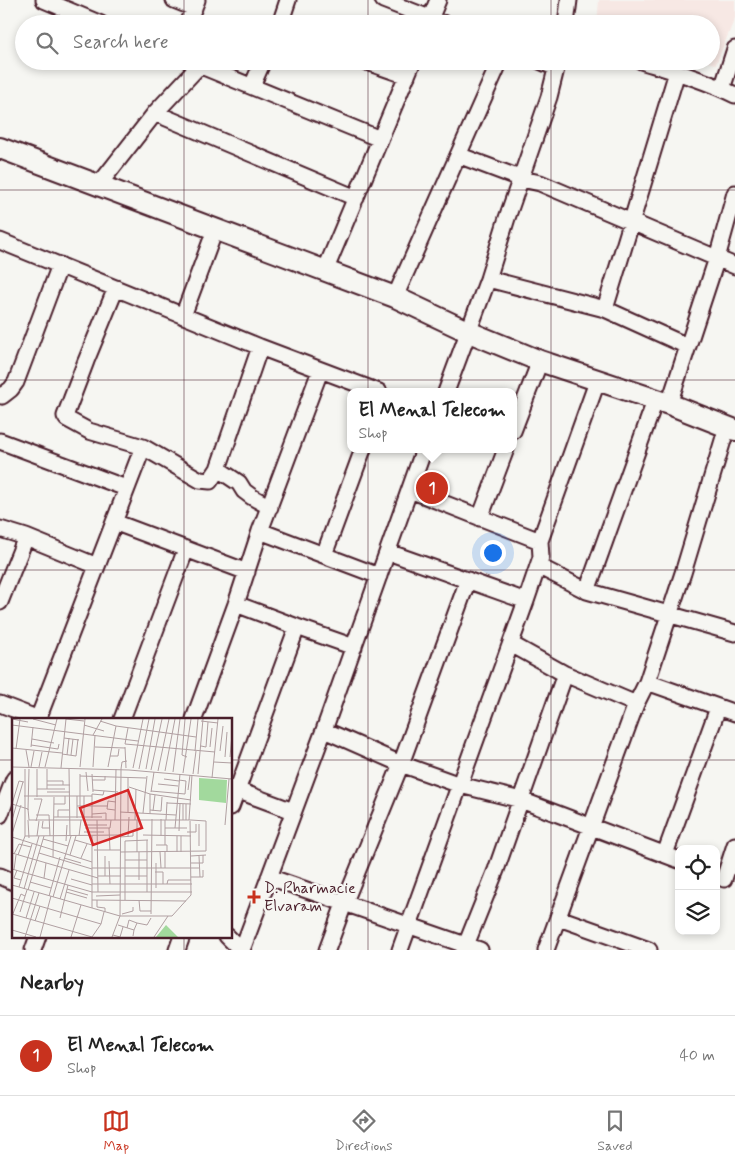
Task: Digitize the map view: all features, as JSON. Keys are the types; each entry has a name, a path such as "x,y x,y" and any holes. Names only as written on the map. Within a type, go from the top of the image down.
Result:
{"street":[{"path":"44,0 80,15"},
{"path":"174,0 195,4"},
{"path":"283,15 288,0"},
{"path":"383,0 416,15"},
{"path":"432,15 438,0"},
{"path":"567,15 569,0"},
{"path":"670,70 729,92 735,49"},
{"path":"98,186 189,70"},
{"path":"210,70 380,139"},
{"path":"252,86 259,70"},
{"path":"390,70 408,76"},
{"path":"325,271 410,70"},
{"path":"396,298 496,70"},
{"path":"448,388 488,279 507,218 522,179 549,97 556,70"},
{"path":"605,309 676,72"},
{"path":"155,113 356,198"},
{"path":"0,148 396,298 540,362 662,402 731,429 647,682 636,704 546,950"},
{"path":"458,155 522,179 540,183 735,266"},
{"path":"587,591 662,402 687,346 717,258 735,193"},
{"path":"183,316 215,230"},
{"path":"0,241 320,371 368,388"},
{"path":"1,399 16,382 60,265"},
{"path":"488,279 605,309 687,346"},
{"path":"116,288 65,416 89,431 143,447 200,480 210,481 218,469 260,347"},
{"path":"517,422 540,362"},
{"path":"194,718 236,604 260,531 320,371"},
{"path":"400,950 511,644 538,566 540,541 597,382"},
{"path":"0,441 126,488"},
{"path":"38,718 143,447"},
{"path":"324,555 362,453"},
{"path":"229,938 242,950 324,730 423,453"},
{"path":"480,518 504,453"},
{"path":"218,469 239,483 244,491 252,497 270,507"},
{"path":"410,490 540,541"},
{"path":"114,522 247,572"},
{"path":"0,529 26,537 97,566"},
{"path":"260,531 379,576"},
{"path":"0,602 26,537"},
{"path":"122,718 186,549"},
{"path":"388,552 526,600"},
{"path":"538,566 587,591 735,633"},
{"path":"327,950 400,764 468,580"},
{"path":"236,604 297,628 354,647"},
{"path":"293,811 234,790 297,628"},
{"path":"511,644 565,674 636,704"},
{"path":"269,877 470,948 565,674"},
{"path":"647,682 735,713"},
{"path":"0,704 35,718"},
{"path":"324,730 400,764 460,785 521,800 672,857 718,708"},
{"path":"0,815 8,785"},
{"path":"725,880 735,845"},
{"path":"0,876 12,881"},
{"path":"559,918 649,950"},
{"path":"33,950 37,938"},
{"path":"177,950 181,938"}],"shaded area":[{"path":"599,0 735,0 735,18 720,54 720,15 598,15"}],"place":[{"name":"El Menal Telecom","path":"432,488"},
{"name":"D. Pharmacie Elvaram","path":"254,897"}]}
